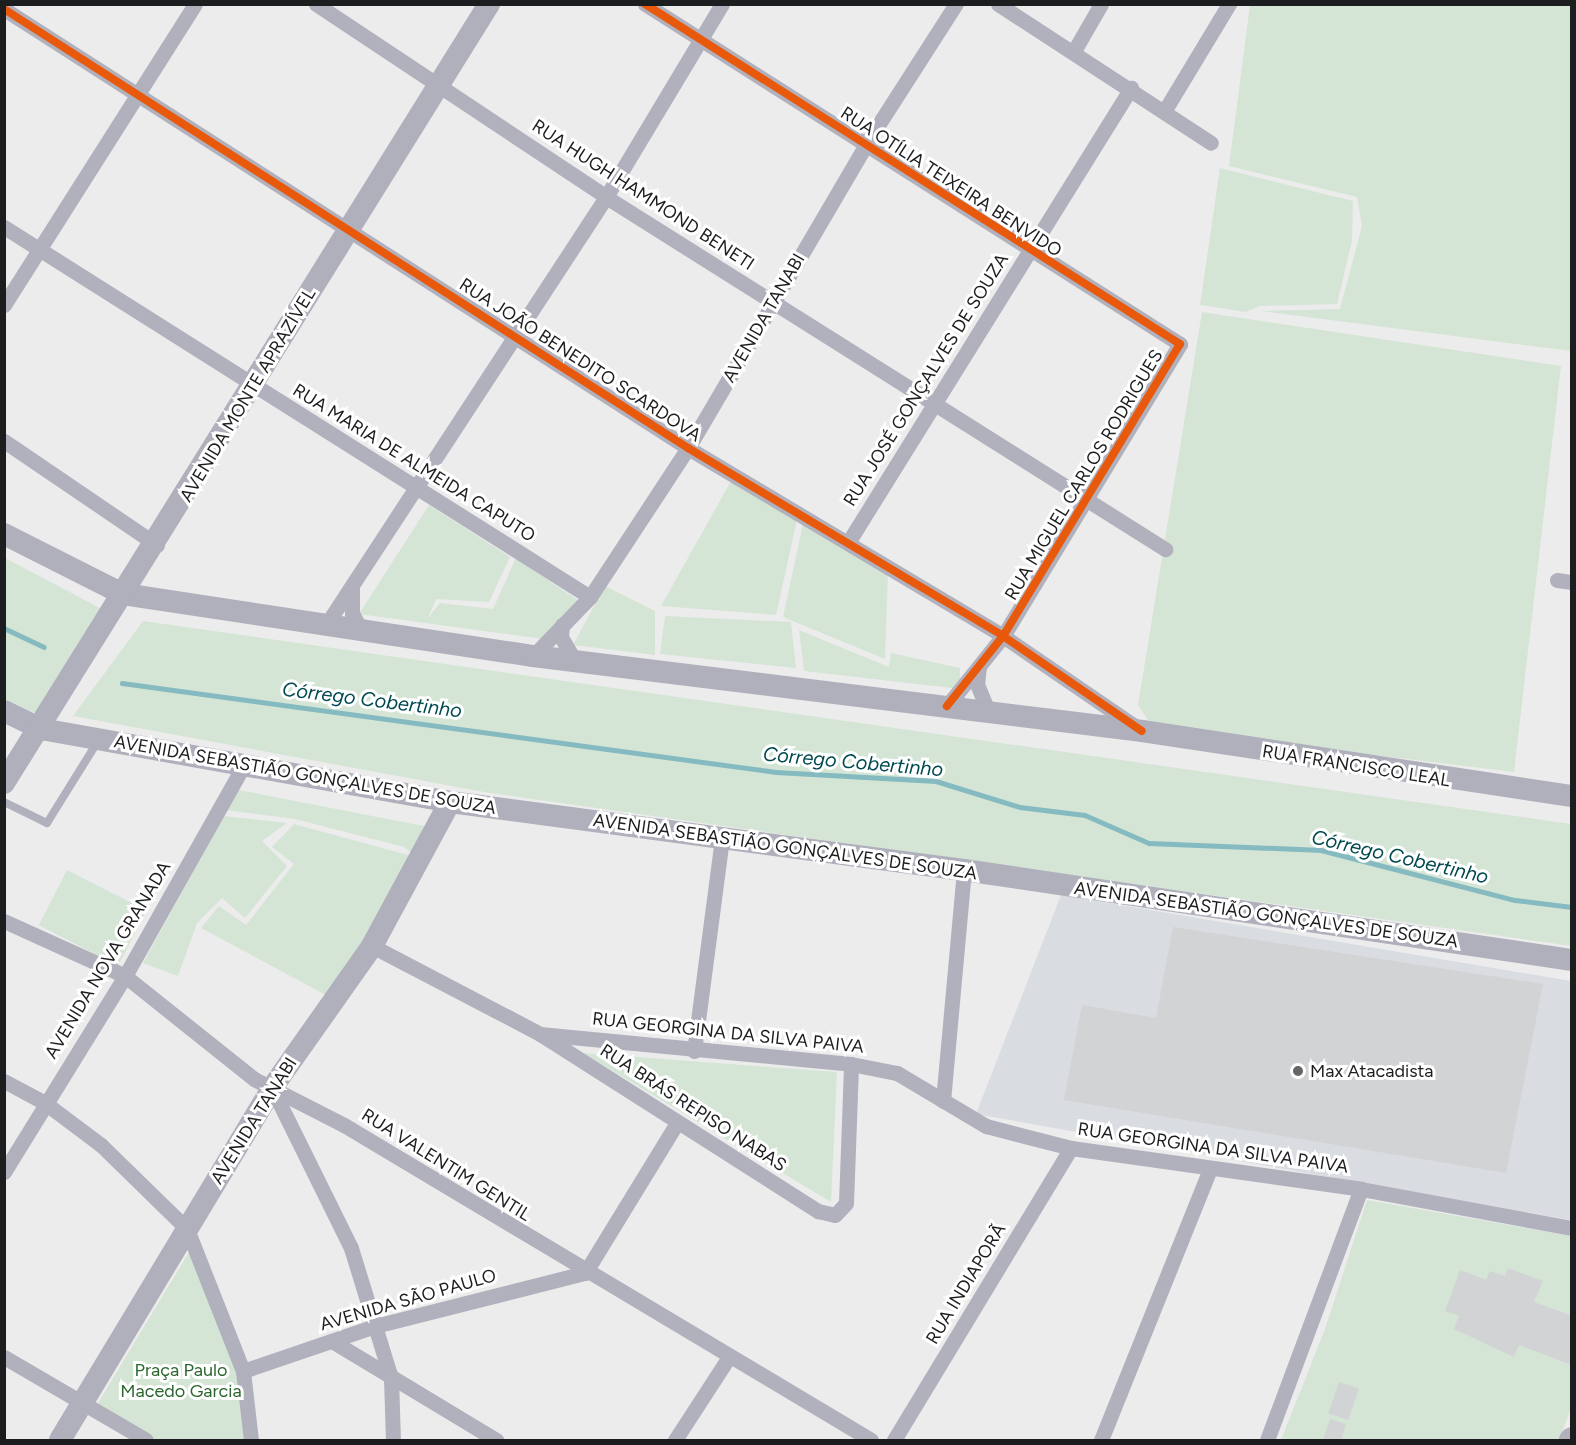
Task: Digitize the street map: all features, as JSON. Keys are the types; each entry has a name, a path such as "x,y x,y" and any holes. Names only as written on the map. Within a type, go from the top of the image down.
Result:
{"main road":[{"name":"AVENIDA MONTE APRAZÍVEL","path":"4,783 41,729 123,594 157,545 439,82 489,4"},
{"path":"4,534 123,594 533,656 1142,731"},
{"name":"AVENIDA SEBASTIÃO GONÇALVES DE SOUZA","path":"4,711 41,729 243,767 450,802 964,870 1572,960"},
{"name":"RUA FRANCISCO LEAL","path":"1142,731 1572,796"},
{"name":"AVENIDA TANABI","path":"60,1440 272,1088 372,946 450,802"}],"street":[{"path":"4,305 195,4"},
{"name":"RUA HUGH HAMMOND BENETI","path":"316,4 439,82 606,197 935,402 1165,549"},
{"name":"RUA OTÍLIA TEIXEIRA BENVIDO","path":"645,4 698,40 866,144 1028,252 1180,344"},
{"path":"326,625 418,489 515,333 606,197 698,40 722,4"},
{"name":"AVENIDA TANABI","path":"533,656 590,597 687,448 866,144 956,4"},
{"path":"998,4 1165,110 1211,143"},
{"path":"1074,51 1101,4"},
{"path":"1165,110 1229,4"},
{"name":"RUA JOÃO BENEDITO SCARDOVA","path":"4,9 139,94 347,233 515,333 687,448 849,540 1003,636 1142,731"},
{"name":"RUA JOSÉ GONÇALVES DE SOUZA","path":"849,540 1131,88"},
{"name":"RUA MARIA DE ALMEIDA CAPUTO","path":"4,227 590,597"},
{"name":"RUA MIGUEL CARLOS RODRIGUES","path":"947,706 1003,636 1088,501 1180,344"},
{"path":"4,441 157,545"},
{"path":"352,586 352,613 362,630"},
{"path":"562,626 561,637 575,661"},
{"path":"979,666 977,684 988,711"},
{"path":"1098,725 1100,702"},
{"name":"AVENIDA NOVA GRANADA","path":"4,1172 125,976 243,767"},
{"path":"694,1051 722,838"},
{"path":"943,1101 964,870"},
{"name":"RUA VALENTIM GENTIL","path":"5,921 125,976 272,1088 344,1125 585,1273 871,1440"},
{"name":"RUA BRÁS REPISO NABAS","path":"372,946 540,1034 676,1123 819,1211 835,1215 846,1203 851,1064"},
{"name":"RUA GEORGINA DA SILVA PAIVA","path":"540,1034 694,1051 851,1064 897,1073 986,1126 1071,1148 1209,1171 1361,1189 1572,1228"},
{"path":"4,1081 45,1103 145,1182 187,1229 243,1371 251,1440"},
{"path":"272,1088 351,1248 391,1378 393,1440"},
{"path":"585,1273 676,1123"},
{"name":"RUA INDIAPORÃ","path":"894,1440 1071,1148"},
{"path":"1101,1440 1209,1171"},
{"path":"1267,1440 1361,1189"},
{"name":"AVENIDA SÃO PAULO","path":"243,1371 375,1326 585,1273"},
{"path":"332,1341 496,1440"},
{"path":"4,1357 83,1401 146,1440"},
{"path":"675,1440 729,1357"}],"lane":[{"path":"4,802 47,823 98,740"}],"shaded area":[{"name":"Max Atacadista","path":"1061,895 1571,981 1571,1220 976,1114"}],"green space":[{"path":"1250,5 1571,5 1571,351 1261,311 1340,309 1362,226 1357,197 1229,166"},
{"path":"1220,168 1353,201 1352,241 1337,304 1260,306 1246,312 1200,305"},
{"path":"1202,312 1561,366 1514,772 1153,728 1138,705"},
{"path":"731,481 797,520 776,615 661,606"},
{"path":"429,505 510,557 489,602 436,599 428,618 440,603 493,609 516,558 579,601 544,639 359,614"},
{"path":"803,524 888,573 885,659 783,617"},
{"path":"5,558 100,608 35,713 5,699"},
{"path":"605,586 655,611 655,655 573,645"},
{"path":"665,616 791,622 796,668 660,654"},
{"path":"143,621 1571,824 1571,946 484,792 73,716"},
{"path":"799,630 889,667 891,653 960,668 960,689 804,671"},
{"path":"234,789 434,828 417,857 404,847 295,819 225,810"},
{"path":"224,816 287,823 262,841 287,866 245,918 222,898 197,923 178,976 143,963"},
{"path":"294,824 408,855 410,862 335,1000 201,928 219,906 246,925 294,864 272,847"},
{"path":"67,870 146,910 118,966 39,925"},
{"path":"583,1053 837,1072 831,1202"},
{"path":"1367,1200 1571,1236 1571,1408 1559,1440 1281,1440 1325,1329"},
{"name":"Praça Paulo Macedo Garcia","path":"191,1249 241,1372 247,1440 150,1440 95,1408"}],"building":[{"name":"Max Atacadista","path":"1173,927 1543,984 1506,1173 1064,1100 1082,1005 1156,1018"},
{"path":"1508,1268 1543,1281 1534,1302 1572,1316 1572,1365 1519,1345 1514,1357 1454,1329 1459,1316 1445,1311 1460,1270 1486,1280 1490,1271 1505,1276"},
{"path":"1339,1382 1359,1389 1348,1420 1328,1413"},
{"path":"1330,1419 1346,1424 1341,1440 1323,1440"}],"waterway":[{"name":"Córrego Cobertinho","path":"4,628 44,647"},
{"name":"Córrego Cobertinho","path":"122,683 776,772 936,781 1020,807 1085,815 1149,843 1321,850 1515,900 1572,907"}],"cycle path":[{"path":"645,4 1180,344 1003,636 947,706"},
{"path":"4,9 688,448 1003,636 1142,731"}],"place":[{"name":"Max Atacadista","path":"1298,1071"}]}
